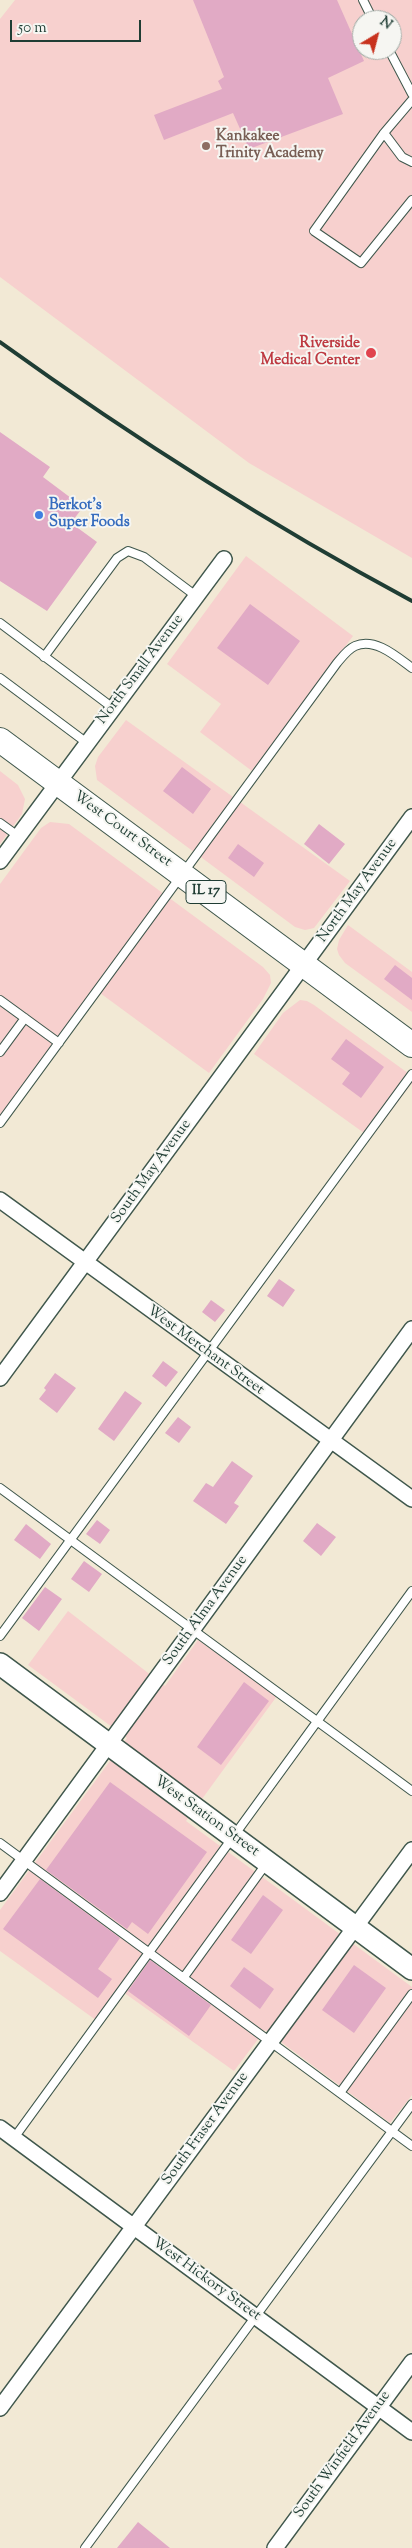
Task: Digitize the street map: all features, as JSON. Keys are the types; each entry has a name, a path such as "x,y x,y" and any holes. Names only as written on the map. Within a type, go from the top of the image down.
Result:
{"main road":[{"name":"West Court Street","path":"0,740 412,1045"},
{"name":"West Station Street","path":"0,1664 412,1969"}],"street":[{"name":"North Small Avenue","path":"0,861 224,559"},
{"name":"North May Avenue","path":"305,965 412,817"},
{"name":"South May Avenue","path":"0,1378 305,965"},
{"name":"West Merchant Street","path":"0,1200 85,1264 412,1499"},
{"name":"South Alma Avenue","path":"0,1893 329,1440 412,1329"},
{"name":"South Fraser Avenue","path":"0,2408 412,1850"},
{"name":"West Hickory Street","path":"5,2134 412,2432"},
{"name":"South Winfield Avenue","path":"275,2548 412,2362"}],"lane":[{"path":"394,60 412,94"},
{"path":"412,100 384,132 314,231 361,263 412,200"},
{"path":"384,132 402,157 412,162"},
{"path":"44,656 117,558 128,551 144,557 196,596"},
{"path":"0,624 113,708"},
{"path":"0,1123 346,653 354,646 360,645 384,648 412,668"},
{"path":"0,678 87,743"},
{"path":"0,823 18,836"},
{"path":"0,1000 59,1043"},
{"path":"0,1052 25,1018"},
{"path":"0,1636 412,1074"},
{"path":"0,1488 412,1791"},
{"path":"5,2134 148,1951 412,1591"},
{"path":"0,1842 412,2146"},
{"path":"184,1978 268,1862"},
{"path":"340,2093 412,1994"},
{"path":"85,2548 412,2104"}],"shaded area":[{"name":"Kankakee Trinity Academy","path":"15,0 412,0 412,558 249,463 0,277 0,19"},
{"path":"246,556 353,636 252,771 200,732 221,704 167,664"},
{"path":"126,720 350,881 314,928 305,930 295,927 97,780 95,766 98,757"},
{"path":"0,771 18,785 25,799 22,814 0,844"},
{"path":"50,822 69,824 263,967 270,975 271,983 263,999 209,1073 100,993 0,1126 0,884 41,828"},
{"path":"348,925 412,972 412,1012 345,963 339,955 337,949 339,940"},
{"path":"300,1000 314,1005 412,1076 412,1083 371,1138 254,1054 283,1013"},
{"path":"68,1611 165,1686 198,1640 277,1696 186,1821 412,1987 412,2095 390,2123 265,2030 234,2071 123,1992 100,2023 0,1951 0,1910 127,1738 28,1665"}],"building":[{"path":"193,0 337,0 352,34 352,60 364,61 328,78 343,114 249,149 233,113 164,140 154,115 222,89 218,81 224,77"},
{"name":"Berkot's Super Foods","path":"0,432 50,467 43,477 83,507 71,523 97,542 47,611 0,581"},
{"path":"250,604 300,641 268,685 217,648"},
{"path":"182,767 211,789 193,814 163,791"},
{"path":"319,824 345,844 329,864 304,844"},
{"path":"238,844 264,863 254,877 228,858"},
{"path":"395,965 412,978 412,1000 384,979"},
{"path":"346,1039 384,1067 361,1098 342,1084 350,1073 331,1059"},
{"path":"279,1279 295,1290 283,1307 267,1296"},
{"path":"211,1300 225,1310 215,1322 202,1312"},
{"path":"163,1361 178,1372 166,1387 152,1376"},
{"path":"55,1373 76,1388 57,1413 39,1399 46,1390 44,1388"},
{"path":"125,1391 142,1403 114,1441 98,1429"},
{"path":"178,1417 191,1427 179,1443 165,1433"},
{"path":"232,1461 253,1476 234,1503 239,1506 226,1524 193,1501 206,1483 213,1487"},
{"path":"97,1520 110,1530 100,1544 86,1534"},
{"path":"317,1523 336,1537 321,1556 303,1541"},
{"path":"26,1524 51,1544 40,1559 14,1540"},
{"path":"84,1561 102,1574 89,1592 71,1579"},
{"path":"45,1587 62,1599 39,1631 22,1618"},
{"path":"244,1682 269,1701 221,1765 197,1747"},
{"path":"110,1782 207,1852 148,1934 132,1922 127,1929 46,1870"},
{"path":"40,1879 120,1938 98,1969 112,1979 98,1998 3,1929"},
{"path":"263,1895 283,1910 251,1954 231,1940"},
{"path":"150,1960 211,2005 189,2036 128,1991"},
{"path":"354,1965 386,1988 354,2033 322,2010"},
{"path":"244,1967 274,1989 260,2009 230,1986"},
{"path":"138,2522 170,2548 117,2548"}],"railway":[{"path":"0,342 100,412 202,478 306,541 412,601"}],"place":[{"name":"Kankakee Trinity Academy","path":"206,146"},
{"name":"Riverside Medical Center","path":"371,353"},
{"name":"Berkot's Super Foods","path":"39,515"}]}
